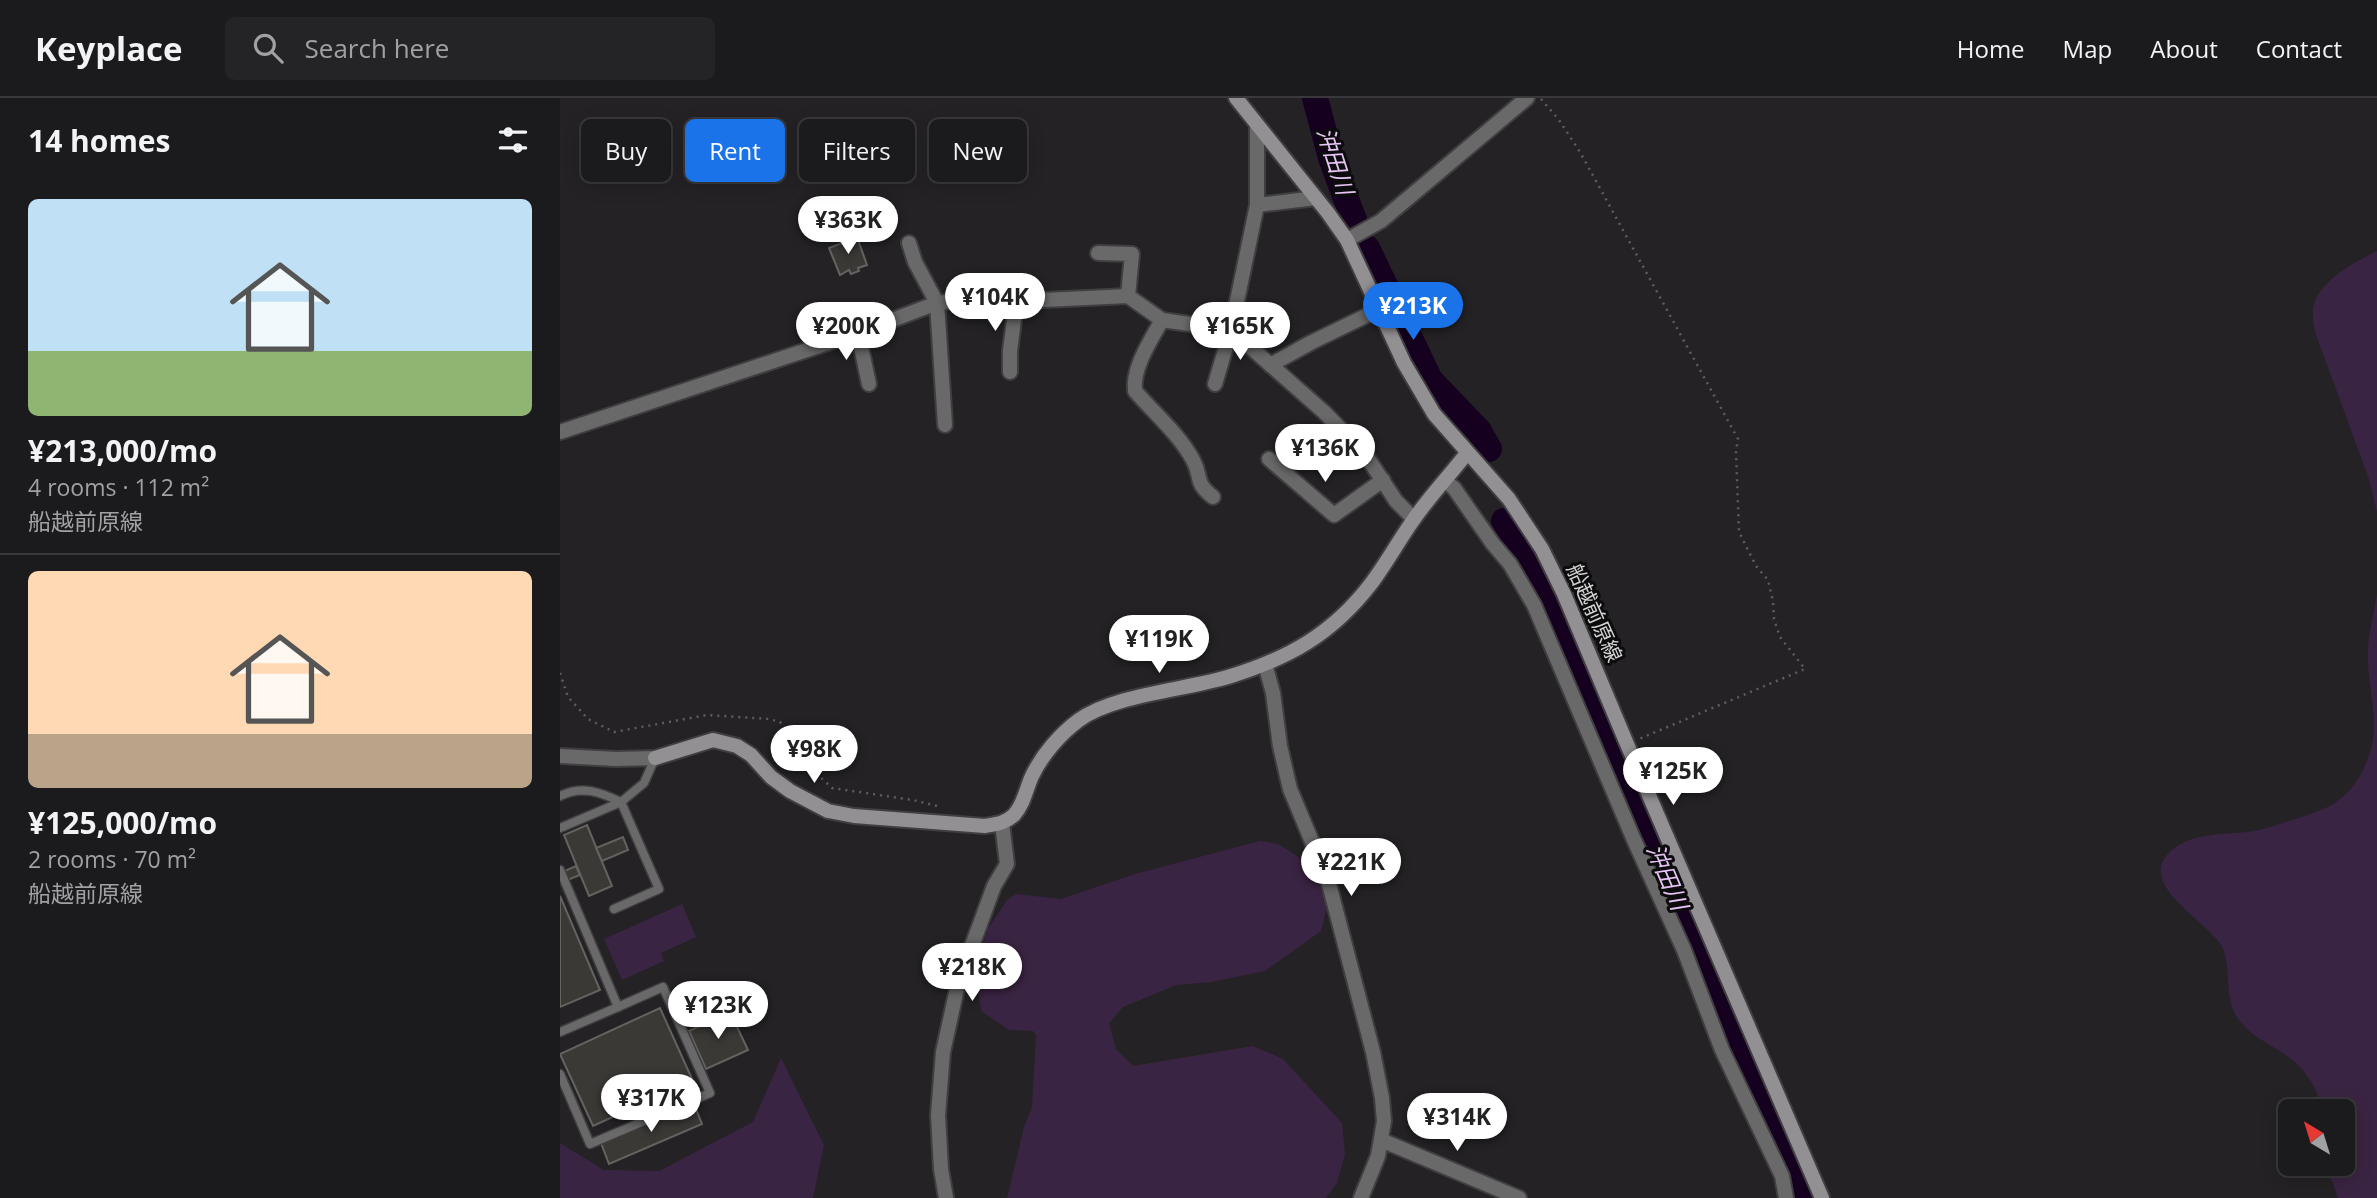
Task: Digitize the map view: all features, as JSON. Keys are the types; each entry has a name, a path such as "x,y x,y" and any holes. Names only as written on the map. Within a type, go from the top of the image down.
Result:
{"main road":[{"name":"船越前原線","path":"1236,98 1347,240 1404,363 1434,414 1521,514 1542,549 1564,594 1822,1198"},
{"path":"655,758 713,740 737,746 751,755 771,777 790,791 828,811 854,817 985,826 1002,823 1013,816 1021,804 1044,755 1064,733 1091,712 1125,701 1230,677 1317,639 1369,586 1414,519 1467,453"}],"street":[{"path":"1347,240 1381,221 1527,98"},
{"path":"1215,384 1231,330 1257,205 1257,126"},
{"path":"1257,205 1316,198"},
{"path":"904,247 937,303 946,425"},
{"path":"1098,253 1132,254 1128,296"},
{"path":"1010,372 1017,296"},
{"path":"560,432 858,334 937,303 1017,296 1044,300 1128,296 1162,320 1231,330 1324,412 1365,454 1396,501 1414,519"},
{"path":"1270,365 1378,310"},
{"path":"1162,320 1148,344 1134,383 1135,391 1194,461 1201,487 1213,498"},
{"path":"858,334 869,384"},
{"path":"1269,459 1334,515 1383,481"},
{"path":"1445,481 1454,488 1510,564 1534,605 1684,950 1722,1050 1782,1176 1786,1198"},
{"path":"1265,664 1273,693 1280,746 1290,789 1328,880 1373,1052 1382,1098 1384,1121 1378,1156 1361,1198"},
{"path":"560,755 616,759 655,758"},
{"path":"946,1198 941,1169 938,1115 943,1052 958,984 994,886 1007,864 1002,823"},
{"path":"1381,1140 1519,1198"}],"lane":[{"path":"560,828 621,802 644,783 655,758"},
{"path":"560,796 573,790 592,790 621,802 659,889 614,909"},
{"path":"560,870 618,1007"},
{"path":"560,1032 663,988 710,1093 590,1144 560,1074"}],"path":[{"path":"1540,98 1559,120 1580,152 1738,439 1735,451 1739,532 1756,566 1768,580 1774,620 1780,637 1805,669 1627,744"}],"shaded area":[{"path":"2377,251 2377,512 2369,479 2315,332 2313,307 2327,284"},
{"path":"2377,594 2377,1198 2338,1198 2330,1176 2356,1176 2356,1099 2319,1099 2301,1068 2250,1032 2239,1020 2229,995 2223,949 2216,938 2178,902 2161,876 2162,862 2183,842 2207,836 2258,830 2294,820 2335,803 2352,787 2365,767 2374,733 2368,649"},
{"path":"1260,841 1278,844 1299,857 1321,887 1327,907 1321,931 1265,971 1211,982 1176,985 1123,1007 1109,1023 1116,1049 1133,1066 1253,1046 1283,1059 1342,1123 1345,1154 1337,1183 1326,1198 1007,1198 1024,1127 1032,1107 1036,1035 1033,1031 1009,1030 981,1011 975,972 988,929 1007,900 1016,894 1061,899 1135,874"},
{"path":"682,904 696,937 661,953 664,961 622,980 604,939"},
{"path":"781,1058 824,1145 813,1198 560,1198 560,1143 604,1170 659,1171 753,1122"}],"building":[{"path":"857,237 867,265 851,274 849,270 840,275 829,248"},
{"path":"587,825 612,886 589,896 564,835"},
{"path":"623,837 628,850 602,861 596,848"},
{"path":"576,866 580,875 560,883 560,873"},
{"path":"560,896 600,990 560,1007"},
{"path":"660,1008 693,1081 593,1126 560,1054"},
{"path":"730,1012 748,1050 706,1069 689,1031"},
{"path":"694,1104 702,1124 609,1164 601,1143"}],"waterway":[{"name":"沖田川","path":"1315,98 1331,158 1355,223"},
{"name":"沖田川","path":"1367,248 1430,380 1479,431 1489,449"},
{"name":"沖田川","path":"1504,521 1515,543 1530,559 1806,1198"}]}
